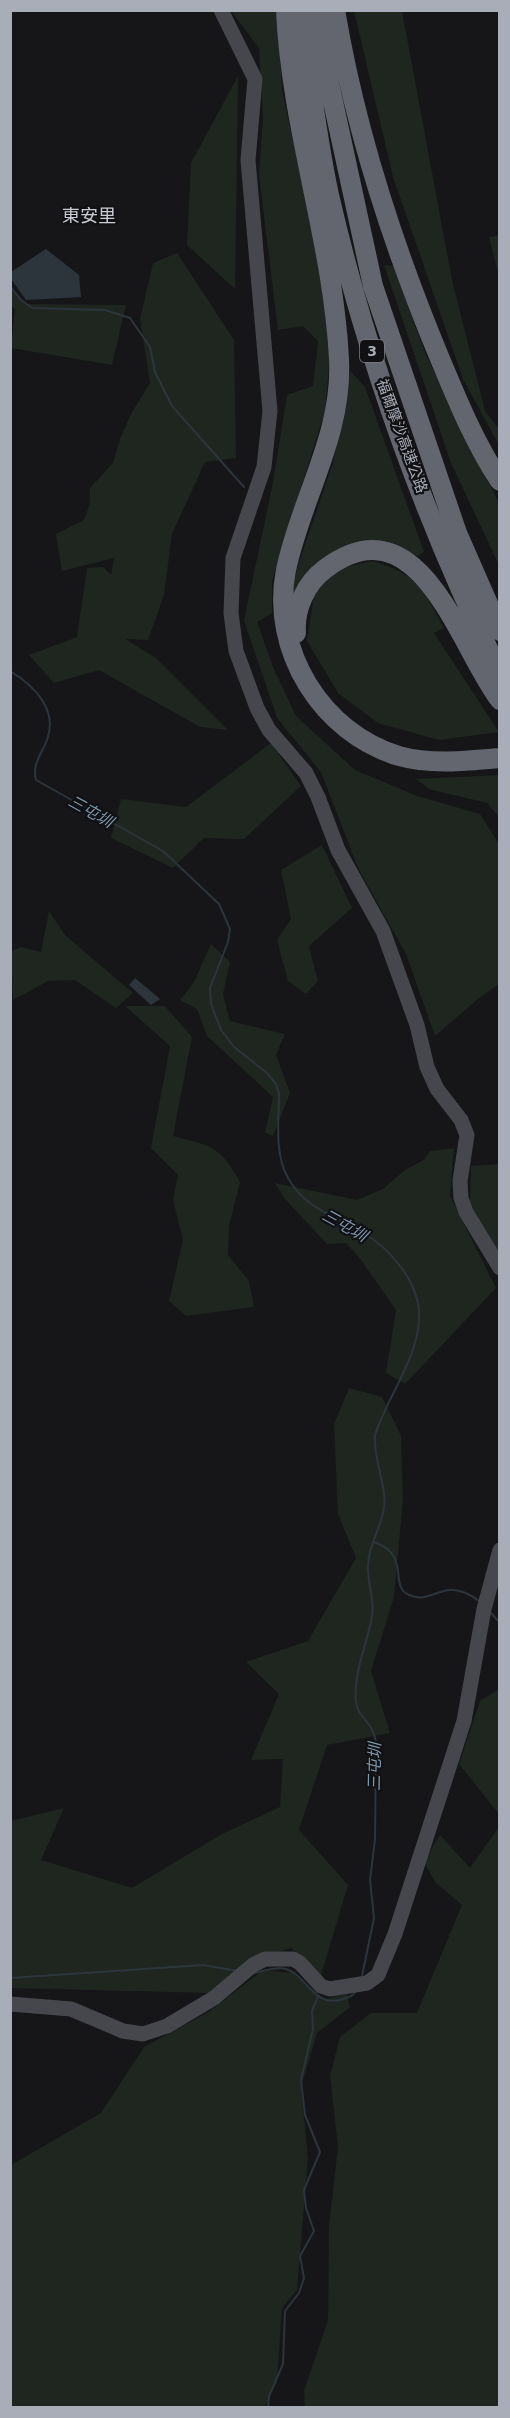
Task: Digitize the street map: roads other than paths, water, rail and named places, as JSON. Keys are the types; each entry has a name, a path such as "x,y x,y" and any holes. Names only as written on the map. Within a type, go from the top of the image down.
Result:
{"highway":[{"path":"286,10 297,107 335,309 339,361 336,407 326,452 294,540 286,571 283,592 293,656 308,687 327,712 366,743 400,756 452,761 500,747"},
{"name":"福爾摩沙高速公路","path":"300,10 329,192 353,294 438,535 500,674"},
{"name":"福爾摩沙高速公路","path":"319,10 329,83 373,286 457,533 500,631"},
{"path":"335,10 351,96 386,215 420,311 462,411 500,482"},
{"path":"500,700 432,584 407,560 370,551 356,553 338,560 322,571 302,598 296,630 303,656 316,678 351,718 373,735 408,748 500,758"}],"street":[{"path":"221,10 255,79 248,160 270,411 264,467 233,558 231,613 236,651 256,708 269,730 306,773 318,797 338,850 383,930 417,1025 427,1066 437,1089 461,1120 467,1135 460,1181 461,1198 466,1212 500,1268"},
{"path":"10,2004 71,2009 123,2031 143,2034 154,2032 214,1998 253,1965 265,1959 293,1959 321,1986 330,1989 367,1983 378,1975 395,1934 464,1721 484,1609 500,1550"}],"waterway":[{"path":"10,286 21,300 32,308 105,310 130,318 150,347 155,372 172,406 244,487"},
{"name":"三屯圳","path":"10,671 36,692 47,709 50,729 36,764 36,780 163,851 219,904 230,929 228,942 210,988 211,1004 221,1030 234,1047 267,1073 276,1084 279,1093 279,1148 288,1178 302,1197 311,1204 372,1238 383,1247 410,1281 419,1307 417,1336 413,1351 375,1435 376,1454 384,1490 384,1508 369,1559 368,1572 373,1610 358,1670 356,1691 357,1707 372,1729 376,1742 375,1839 370,1880 374,1918 362,1976"},
{"path":"374,1542 393,1554 400,1585 409,1595 426,1597 448,1590 457,1590 479,1601"},
{"path":"491,1613 500,1623"},
{"name":"三屯圳","path":"10,1978 203,1965 238,1971"},
{"name":"三屯圳","path":"254,1973 274,1968 286,1969 300,1978 317,1995 331,2001 347,1998 356,1991"},
{"path":"268,2408 269,2396 283,2364 285,2311 299,2293 304,2278 300,2256 314,2231 306,2208 304,2190 320,2152 305,2115 301,2080 313,2029 312,2011 318,1996"}],"district":[{"name":"東安里","path":"89,216"}]}
